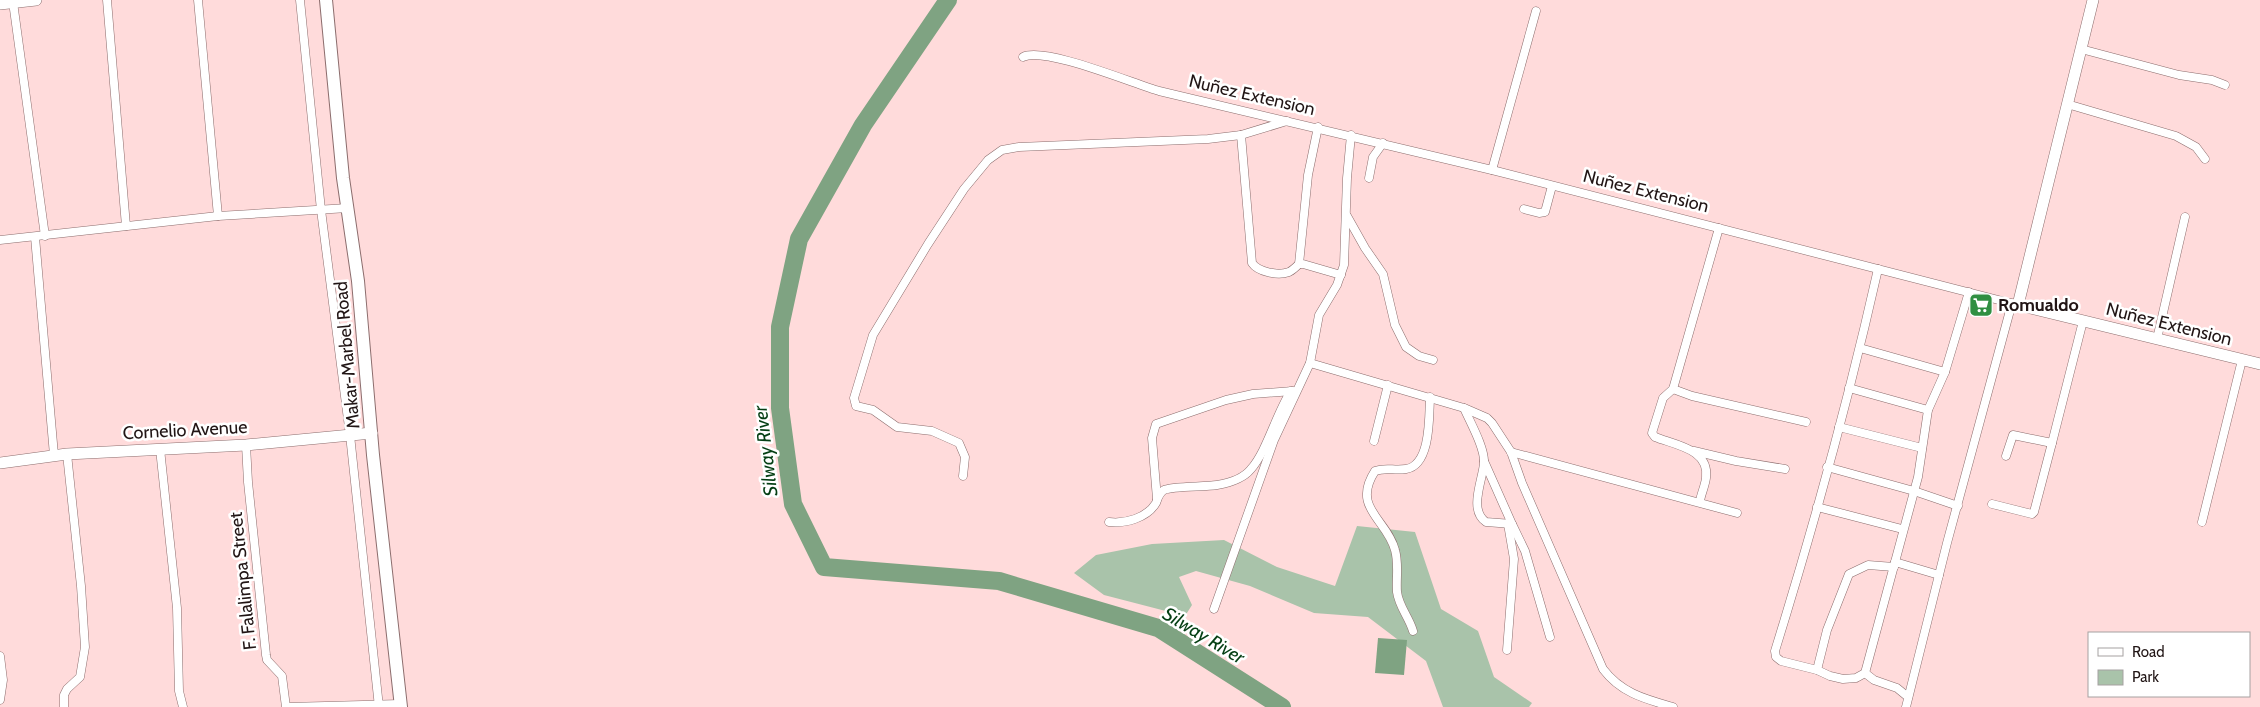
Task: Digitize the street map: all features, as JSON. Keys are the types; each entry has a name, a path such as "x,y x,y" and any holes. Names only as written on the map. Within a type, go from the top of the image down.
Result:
{"main road":[{"name":"Makar-Marbel Road","path":"326,0 348,208 358,281 400,706"}],"street":[{"path":"0,4 36,0"},
{"path":"107,0 126,226"},
{"path":"198,0 218,216"},
{"path":"300,0 321,210 350,436 379,706"},
{"path":"1906,707 1939,575 2015,304 2093,0"},
{"path":"12,2 45,236"},
{"path":"1492,170 1536,10"},
{"path":"2081,49 2179,75 2212,80 2225,86"},
{"name":"Nuñez Extension","path":"1024,57 1037,55 1080,64 1159,91 1351,135 2015,304 2260,364"},
{"path":"2067,104 2176,136 2196,147 2205,159"},
{"path":"963,476 965,457 959,443 932,431 897,427 874,410 856,406 854,398 873,335 964,189 988,160 1002,150 1019,147 1208,139 1241,135 1288,120"},
{"path":"1241,135 1252,262 1258,269 1287,273 1299,264 1308,175 1318,128"},
{"path":"1214,609 1274,440 1294,391 1310,363 1319,315 1338,285 1344,265 1351,135"},
{"path":"1369,178 1373,157 1383,143"},
{"path":"1524,209 1539,213 1545,212 1552,186"},
{"path":"0,240 218,216 348,208"},
{"path":"1346,214 1365,248 1383,274 1395,325 1406,348 1433,360"},
{"path":"2157,339 2185,217"},
{"path":"1719,228 1673,389 1663,398 1652,433 1655,437 1694,451 1736,461 1786,469"},
{"path":"35,237 54,455"},
{"path":"1299,264 1341,274"},
{"path":"1878,269 1839,427 1775,655 1781,661 1817,670 1830,676 1848,680 1865,673 1895,564 1902,529 1914,491 1928,410 1945,372 1969,292"},
{"path":"1992,504 2032,514 2034,512 2084,321"},
{"path":"1860,348 1945,372"},
{"path":"2202,522 2242,360"},
{"path":"1310,363 1430,397 1487,418 1511,452 1522,483 1603,669 1621,689 1639,697 1673,707"},
{"path":"1374,441 1388,385"},
{"path":"1849,388 1928,410"},
{"path":"1673,389 1692,396 1806,422"},
{"path":"1157,499 1152,438 1156,424 1217,403 1253,394 1294,391"},
{"path":"1109,522 1116,523 1136,519 1148,510 1160,494 1168,489 1233,482 1251,470 1282,406 1294,391"},
{"path":"1413,631 1401,608 1395,550 1387,534 1370,511 1368,489 1375,471 1383,468 1407,469 1414,466 1422,458 1426,444 1430,397"},
{"path":"1464,408 1510,524 1525,551 1550,637"},
{"path":"1839,427 1922,448"},
{"name":"Cornelio Avenue","path":"0,463 54,455 246,445 372,434"},
{"path":"2006,456 2013,435 2052,443"},
{"name":"F. Falalimpa Street","path":"246,445 248,482 266,654 268,660 282,676 288,707"},
{"path":"160,449 177,608 179,691 183,707"},
{"path":"1694,451 1706,467 1706,479 1700,501"},
{"path":"1511,452 1700,501 1737,513"},
{"path":"64,707 64,695 80,677 86,647 67,454"},
{"path":"1484,461 1478,497 1479,514 1486,522 1510,524"},
{"path":"1827,468 1914,491 1958,506"},
{"path":"1817,507 1902,529"},
{"path":"1507,650 1514,559 1510,524"},
{"path":"1817,670 1827,630 1849,574 1868,565 1895,564 1939,575"},
{"path":"0,656 3,680 0,700"},
{"path":"1865,673 1874,680 1896,688 1908,697"},
{"path":"288,707 400,706"}],"green space":[{"path":"1357,526 1415,532 1441,609 1478,631 1494,677 1532,703 1529,707 1443,707 1426,661 1368,617 1314,613 1250,586 1196,571 1179,577 1192,605 1185,616 1104,595 1074,573 1096,555 1152,544 1224,540 1277,567 1335,586"}],"shaded area":[{"path":"1378,638 1407,640 1404,675 1375,673"}],"waterway":[{"name":"Silway River","path":"948,0 863,125 799,239 780,327 780,408 793,504 824,567 999,581 1158,628 1282,707"}],"place":[{"name":"Romualdo","path":"1981,305"}]}
